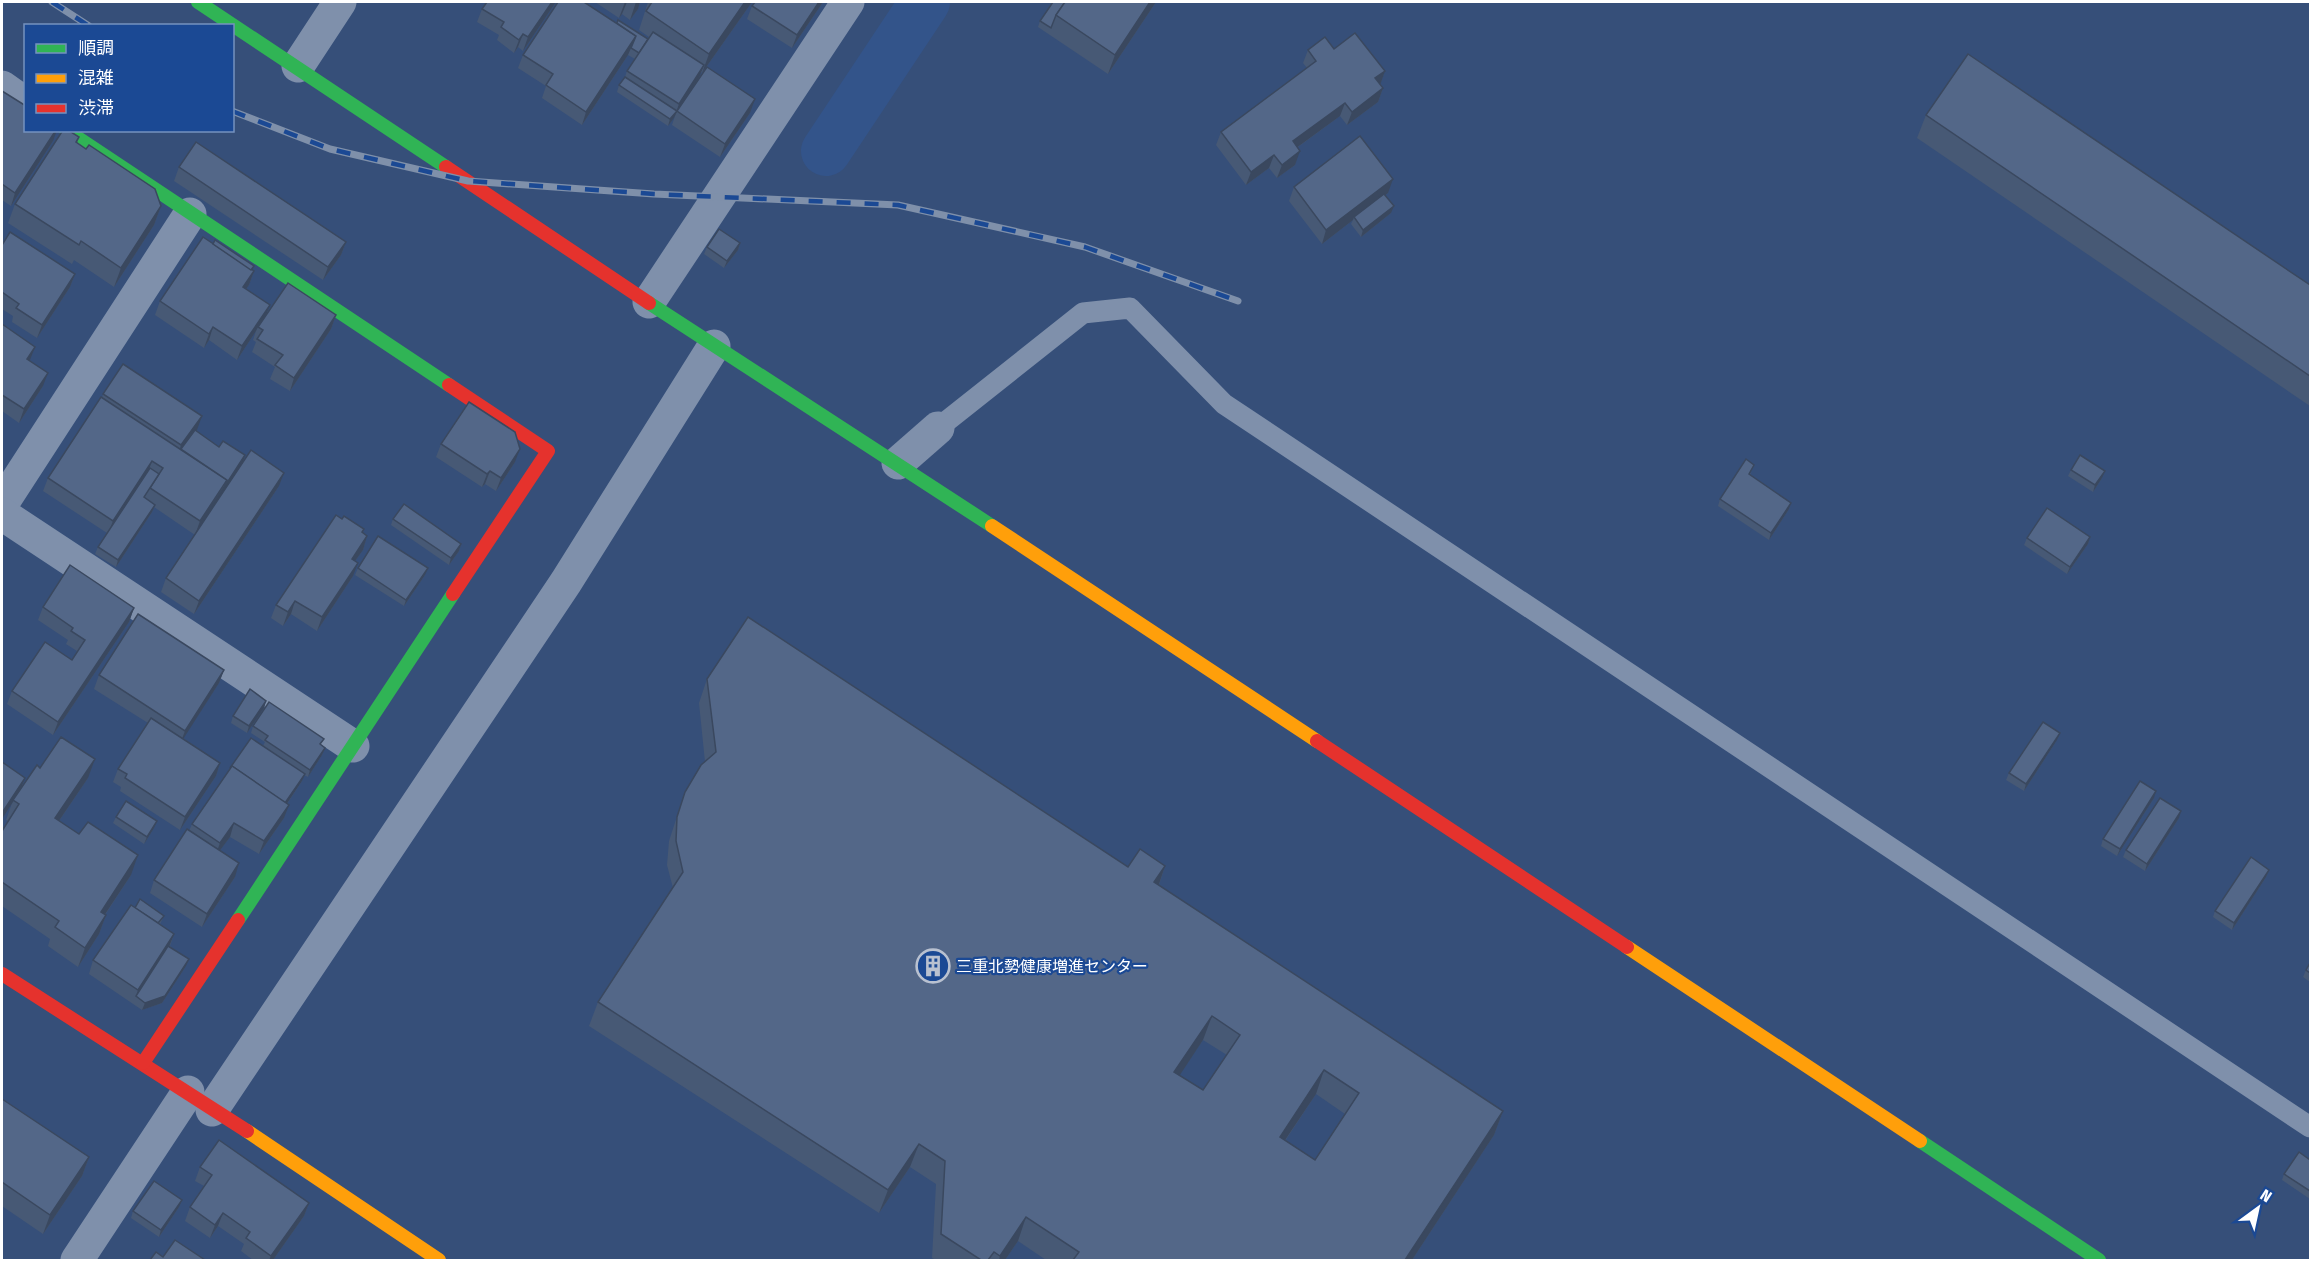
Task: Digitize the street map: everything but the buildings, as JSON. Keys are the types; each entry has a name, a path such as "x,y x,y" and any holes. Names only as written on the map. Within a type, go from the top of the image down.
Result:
{"street":[{"path":"198,2 232,24"},
{"path":"298,66 340,2"},
{"path":"649,302 848,2"},
{"path":"234,25 714,346 898,463 2098,1260"},
{"path":"2,87 24,103"},
{"path":"69,132 548,451 143,1063"},
{"path":"2,504 190,214"},
{"path":"77,1260 200,1101 566,582 714,346"},
{"path":"898,463 938,428"},
{"path":"2,514 353,746"},
{"path":"2,974 143,1063 439,1260"}],"lane":[{"path":"938,428 1083,313 1130,308 1224,404 2310,1127"}],"waterway":[{"path":"826,151 925,2"}],"railway":[{"path":"52,2 86,24"},
{"path":"234,112 330,149 468,181 654,194 898,205 1085,247 1238,301"}],"traffic: fast":[{"path":"198,2 231,24"},
{"path":"234,26 446,167"},
{"path":"69,132 449,385"},
{"path":"649,303 992,526"},
{"path":"238,920 453,594"},
{"path":"1920,1141 2099,1260"}],"traffic: slow":[{"path":"992,526 1317,741"},
{"path":"1627,947 1920,1141"},
{"path":"247,1131 439,1260"}],"traffic: jam":[{"path":"446,167 649,303"},
{"path":"449,385 548,451 453,594"},
{"path":"1317,741 1627,947"},
{"path":"143,1063 238,920"},
{"path":"2,974 247,1131"}],"place":[{"name":"三重北勢健康増進センター","path":"933,966"}]}
